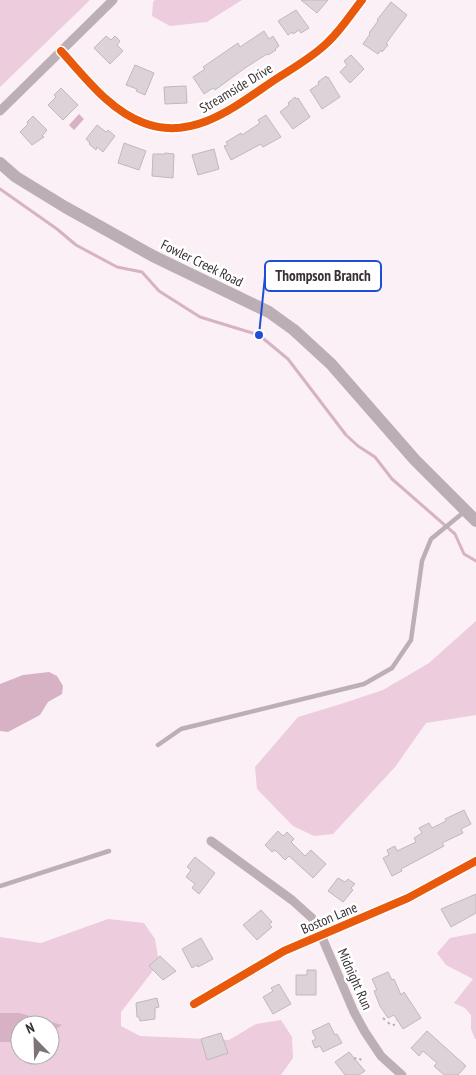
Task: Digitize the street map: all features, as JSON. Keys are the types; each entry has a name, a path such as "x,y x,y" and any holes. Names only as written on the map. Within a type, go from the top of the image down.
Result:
{"main road":[{"name":"Fowler Creek Road","path":"0,163 16,177 65,207 161,260 269,312 294,330 331,364 415,460 476,522"}],"street":[{"path":"0,112 113,0"},
{"name":"Streamside Drive","path":"61,52 109,101 132,118 160,128 184,128 200,124 222,114 316,52 334,36 362,0"},
{"name":"Midnight Run","path":"211,841 305,910 312,918 354,1012 365,1032 381,1056 402,1075"},
{"name":"Boston Lane","path":"194,1004 284,950 408,898 476,861"}],"lane":[{"path":"158,745 181,729 364,684 392,668 411,640 422,561 431,539 465,511"},
{"path":"0,886 109,852"}],"path":[{"path":"383,1018 392,1026 397,1020"},
{"path":"354,1059 358,1057 362,1061"}],"shaded area":[{"path":"0,0 90,0 0,87"},
{"path":"155,0 242,0 207,22 170,26 152,16 153,2"},
{"path":"79,114 84,119 74,130 69,125"},
{"path":"476,621 476,715 426,723 395,767 333,834 314,836 293,826 257,789 255,767 298,717 383,690 429,663"},
{"path":"49,672 57,676 63,686 62,694 48,702 40,715 8,732 0,731 0,684 23,675"},
{"path":"108,919 144,923 155,939 159,963 121,1012 121,1026 140,1036 229,1040 256,1024 281,1020 292,1037 293,1058 281,1075 0,1075 0,937 41,943"},
{"path":"476,933 475,1039 471,1029 471,1015 465,1008 454,1003 473,979 446,965 437,953 450,938"},
{"path":"0,1013 26,1015 10,1015 10,1042 0,1042"}],"building":[{"path":"301,0 328,0 317,13"},
{"path":"391,2 407,15 386,44 388,45 378,54 363,44 377,20"},
{"path":"296,10 309,28 301,33 299,30 288,35 278,21"},
{"path":"264,31 269,39 273,36 279,46 276,50 245,68 215,90 213,88 204,94 193,77 205,69 203,67 238,43 240,47"},
{"path":"106,36 111,40 115,36 120,41 117,45 123,51 110,64 94,48"},
{"path":"351,55 364,69 350,83 340,72 347,65 344,61"},
{"path":"135,65 154,73 145,95 136,91 137,89 126,85"},
{"path":"326,76 340,97 322,109 310,90"},
{"path":"186,86 187,103 165,104 164,87"},
{"path":"61,88 78,105 63,120 48,105"},
{"path":"295,97 296,99 298,98 310,117 293,129 280,112"},
{"path":"266,115 281,137 263,147 261,144 231,160 224,146 228,145 226,142 241,133 242,135 260,123 258,120"},
{"path":"33,116 47,130 42,136 44,137 32,145 20,132"},
{"path":"97,125 115,136 103,152 97,147 96,150 86,139"},
{"path":"124,143 146,151 139,170 118,163"},
{"path":"214,149 219,169 198,175 192,155"},
{"path":"153,154 174,154 173,178 152,176"},
{"path":"464,810 471,824 461,829 463,833 442,843 444,846 401,869 402,871 392,876 383,858 389,855 387,850 395,846 397,851 416,842 414,838 422,833 419,828 429,823 432,828"},
{"path":"278,831 283,836 287,832 294,839 291,842 305,856 311,850 326,864 313,878 289,856 285,860 275,850 272,852 265,845"},
{"path":"195,857 215,873 199,894 192,888 195,884 186,877 191,870 187,867"},
{"path":"338,878 345,882 348,879 355,884 351,888 353,890 343,902 328,891"},
{"path":"476,894 476,913 451,927 441,909"},
{"path":"261,910 272,922 269,924 272,927 257,940 243,925"},
{"path":"201,938 213,959 192,968 182,949"},
{"path":"160,956 176,971 163,980 149,966"},
{"path":"307,970 316,970 316,995 296,995 296,975 307,975"},
{"path":"388,972 392,980 394,979 401,995 404,992 421,1018 403,1029 394,1015 388,1018 380,1006 374,991 377,990 372,979"},
{"path":"279,984 291,1004 273,1014 263,997 273,991 271,988"},
{"path":"157,998 159,1007 155,1008 155,1019 140,1021 139,1017 137,1017 136,1003"},
{"path":"329,1023 335,1035 337,1034 342,1043 323,1052 320,1046 315,1048 312,1041 316,1039 312,1031"},
{"path":"427,1031 466,1066 458,1075 444,1075 434,1066 437,1063 423,1051 419,1056 411,1048"},
{"path":"221,1033 228,1053 207,1060 201,1039"},
{"path":"349,1052 365,1071 359,1075 345,1075 335,1062"}],"waterway":[{"path":"0,189 57,229 76,245 117,267 142,272 159,291 200,317 259,335 288,359 346,435 358,446 375,457 392,479 455,534 464,554 476,561"}],"cycle path":[{"path":"61,51 109,102 132,118 162,128 180,128 214,118 309,57 333,37 362,0"},
{"path":"194,1004 284,951 408,898 476,861"}],"place":[{"name":"Thompson Branch","path":"259,335"}]}
